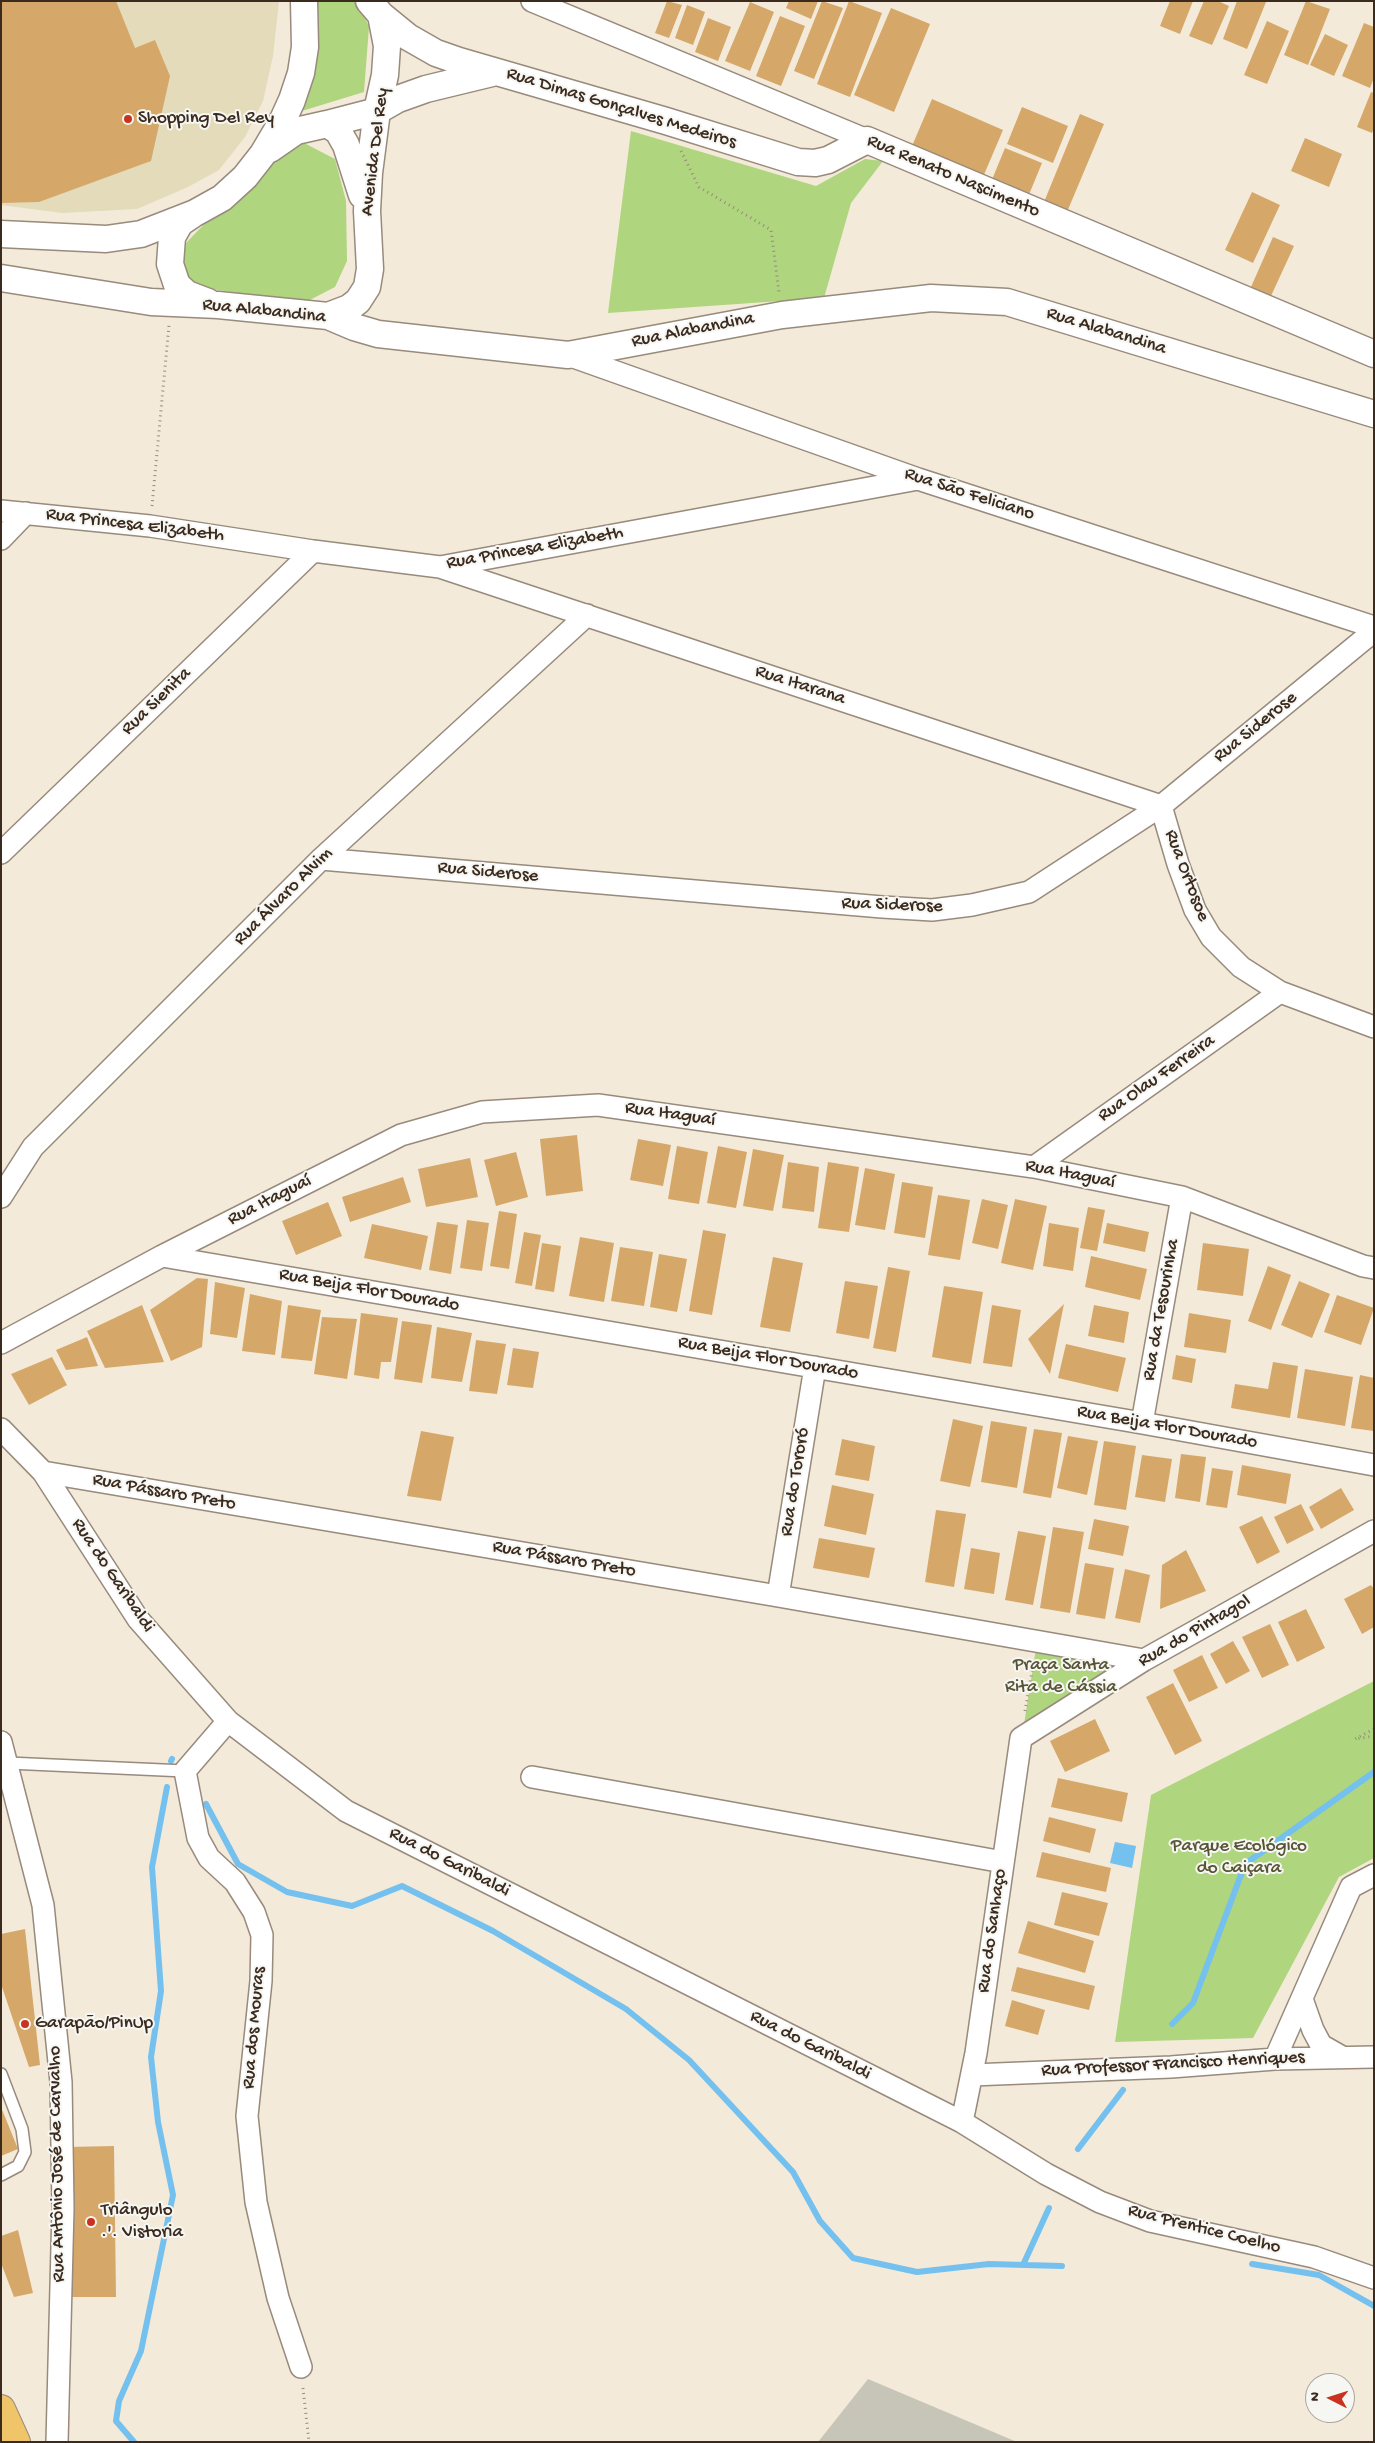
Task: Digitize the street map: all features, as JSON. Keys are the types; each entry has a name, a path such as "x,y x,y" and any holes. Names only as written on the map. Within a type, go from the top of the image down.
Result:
{"main road":[{"path":"1,2409 16,2442"}],"street":[{"path":"218,305 187,294 178,285 170,264 172,237 180,223 222,198 245,177 264,154 282,122 301,73 305,47 304,1"},
{"name":"Rua Renato Nascimento","path":"532,1 1374,354"},
{"name":"Rua Dimas Gonçalves Medeiros","path":"375,8 408,37 436,53 798,162 815,163 828,160 867,140"},
{"name":"Avenida Del Rey","path":"328,316 349,308 358,301 367,287 370,269 367,210 377,111 385,75 387,46 375,8"},
{"path":"264,154 296,131 377,111 426,89 498,72"},
{"path":"327,124 338,131 346,145 367,210"},
{"path":"1,234 106,239 141,234 195,213"},
{"name":"Rua Alabandina","path":"1,278 171,303 218,305 328,316 354,327 378,334 568,354 782,315 931,298 1007,302 1374,414"},
{"name":"Rua São Feliciano","path":"568,354 918,479 1374,627"},
{"name":"Rua Princesa Elizabeth","path":"1,511 150,526 313,551 440,567 918,479"},
{"path":"1,539 26,513"},
{"name":"Rua Sienita","path":"1,853 313,551"},
{"name":"Rua Itarana","path":"440,567 1161,806"},
{"name":"Rua Álvaro Alvim","path":"1,1197 33,1147 321,859 586,614"},
{"name":"Rua Siderose","path":"321,859 932,910 972,905 1029,892 1161,806 1374,631"},
{"name":"Rua Ortosoe","path":"1161,806 1194,910 1211,937 1241,967 1280,992 1374,1027"},
{"name":"Rua Olau Ferreira","path":"1034,1167 1280,992"},
{"name":"Rua Itaguaí","path":"1,1343 162,1256 401,1135 482,1112 598,1105 1034,1167 1182,1197 1363,1266 1374,1268"},
{"name":"Rua da Tesourinha","path":"1142,1423 1182,1197"},
{"name":"Rua Beija Flor Dourado","path":"162,1256 1142,1423 1374,1465"},
{"name":"Rua do Tororó","path":"778,1596 815,1367"},
{"path":"1,1429 42,1472"},
{"name":"Rua Pássaro Preto","path":"42,1472 778,1596 1144,1660"},
{"name":"Rua do Garibaldi","path":"42,1472 138,1619 228,1721 346,1811 962,2122"},
{"name":"Rua do Pintagol","path":"1021,1738 1144,1660 1374,1531"},
{"path":"185,1771 228,1721"},
{"name":"Rua do Sanhaço","path":"962,2122 972,2074 1021,1738"},
{"name":"Rua Antônio José de Carvalho","path":"1,1742 8,1763 43,1905 61,2082 63,2208 56,2442"},
{"name":"Rua dos Mouras","path":"185,1771 198,1838 209,1858 235,1882 254,1912 262,1935 261,1980 248,2116 256,2202 278,2298 301,2367"},
{"path":"532,1777 1003,1862"},
{"path":"1275,2059 1351,1887 1374,1875"},
{"path":"1351,1887 1374,1886"},
{"path":"1302,1998 1313,2030 1321,2044 1342,2057"},
{"name":"Rua Professor Francisco Henriques","path":"972,2074 1171,2067 1275,2059 1374,2057"},
{"name":"Rua Prentice Coelho","path":"962,2122 1046,2174 1100,2202 1150,2221 1314,2257 1374,2278"}],"lane":[{"path":"8,1763 185,1771"},
{"path":"1,2074 22,2129 25,2152 18,2166 1,2175"}],"path":[{"path":"666,121 700,187 771,230 782,315"},
{"path":"150,526 171,303"},
{"path":"1021,1738 1037,1642"},
{"path":"1374,1729 1355,1739 1374,1736"},
{"path":"301,2367 309,2442"}],"shaded area":[{"name":"Shopping Del Rey","path":"1,1 279,1 273,56 263,101 245,137 219,170 188,187 137,209 62,213 1,205"},
{"path":"868,2379 1017,2442 818,2442"}],"green space":[{"path":"310,1 357,1 359,4 369,27 364,92 292,114"},
{"path":"631,131 816,186 865,159 883,161 851,203 824,298 608,313"},
{"path":"304,143 335,159 346,201 347,261 335,287 304,303 192,286 182,268 185,244 279,147"},
{"name":"Praça Santa Rita de Cássia","path":"1037,1642 1140,1663 1022,1737"},
{"name":"Parque Ecológico do Caiçara","path":"1374,1681 1374,1858 1339,1877 1253,2038 1115,2042 1151,1795"}],"water":[{"path":"1115,1842 1136,1846 1132,1868 1110,1863"}],"building":[{"path":"1,1 116,1 135,48 155,40 170,76 151,161 39,202 1,203"},
{"path":"667,1 682,5 669,38 655,33"},
{"path":"789,1 818,1 811,19 786,8"},
{"path":"822,1 843,8 814,79 794,71"},
{"path":"849,1 882,13 850,97 817,84"},
{"path":"1170,1 1193,1 1180,34 1160,26"},
{"path":"1204,1 1218,1 1229,6 1212,45 1189,36"},
{"path":"1237,1 1266,2 1247,49 1223,39"},
{"path":"1306,1 1330,9 1308,65 1284,55"},
{"path":"750,2 774,12 750,71 725,61"},
{"path":"687,5 705,12 693,45 675,38"},
{"path":"891,8 930,24 894,112 854,95"},
{"path":"780,16 805,26 781,86 756,76"},
{"path":"708,18 731,27 718,61 695,52"},
{"path":"1267,21 1289,31 1267,84 1244,75"},
{"path":"1364,23 1374,27 1374,78 1370,88 1342,76"},
{"path":"1325,34 1348,45 1334,76 1310,65"},
{"path":"1371,92 1374,93 1374,128 1372,133 1357,127"},
{"path":"932,99 1003,130 983,177 912,146"},
{"path":"1022,107 1068,126 1053,163 1007,144"},
{"path":"1080,114 1104,124 1067,212 1044,202"},
{"path":"1305,138 1342,154 1329,187 1291,171"},
{"path":"1005,148 1042,163 1028,197 991,182"},
{"path":"1252,192 1280,205 1253,263 1225,250"},
{"path":"1273,237 1294,246 1271,296 1251,287"},
{"path":"577,1135 583,1191 546,1196 540,1139"},
{"path":"638,1139 671,1145 663,1186 630,1180"},
{"path":"677,1146 708,1152 699,1204 668,1199"},
{"path":"718,1146 747,1152 736,1208 707,1203"},
{"path":"753,1149 784,1155 773,1211 743,1206"},
{"path":"516,1152 528,1197 496,1206 484,1160"},
{"path":"470,1158 478,1197 426,1207 418,1169"},
{"path":"788,1162 819,1167 814,1212 782,1208"},
{"path":"828,1162 859,1167 849,1232 818,1228"},
{"path":"865,1168 895,1174 885,1230 855,1225"},
{"path":"403,1177 411,1202 350,1222 342,1197"},
{"path":"902,1182 933,1187 925,1238 894,1233"},
{"path":"938,1195 970,1200 960,1260 928,1255"},
{"path":"982,1199 1008,1205 998,1249 972,1243"},
{"path":"1015,1199 1047,1206 1033,1270 1001,1263"},
{"path":"328,1202 342,1236 296,1255 282,1221"},
{"path":"1088,1207 1105,1210 1097,1251 1080,1248"},
{"path":"499,1211 517,1214 509,1269 490,1266"},
{"path":"467,1220 489,1223 482,1271 460,1268"},
{"path":"437,1222 458,1225 451,1274 429,1270"},
{"path":"1049,1223 1079,1228 1073,1271 1043,1266"},
{"path":"1107,1223 1149,1232 1145,1252 1103,1243"},
{"path":"372,1224 428,1236 421,1270 364,1258"},
{"path":"703,1230 726,1234 712,1315 689,1311"},
{"path":"524,1232 541,1235 532,1286 515,1283"},
{"path":"580,1237 614,1243 604,1302 569,1296"},
{"path":"542,1243 561,1246 554,1292 535,1289"},
{"path":"1203,1243 1249,1249 1243,1296 1197,1290"},
{"path":"620,1247 653,1252 644,1306 611,1301"},
{"path":"659,1254 687,1259 677,1312 650,1307"},
{"path":"1091,1256 1147,1269 1140,1300 1085,1287"},
{"path":"773,1257 803,1263 790,1332 760,1327"},
{"path":"1268,1266 1291,1275 1271,1330 1248,1321"},
{"path":"888,1267 910,1271 896,1352 873,1348"},
{"path":"197,1278 208,1279 202,1347 171,1361 150,1310"},
{"path":"845,1281 878,1286 869,1339 836,1333"},
{"path":"1299,1281 1330,1294 1312,1338 1281,1325"},
{"path":"215,1282 245,1288 237,1338 210,1334"},
{"path":"944,1286 983,1292 971,1364 932,1357"},
{"path":"250,1294 282,1301 275,1355 242,1351"},
{"path":"1337,1295 1374,1308 1361,1345 1324,1332"},
{"path":"1064,1304 1050,1374 1028,1339"},
{"path":"142,1305 164,1362 105,1368 87,1331"},
{"path":"288,1305 321,1310 312,1361 281,1358"},
{"path":"992,1305 1021,1310 1012,1367 983,1363"},
{"path":"1094,1305 1129,1312 1124,1343 1088,1336"},
{"path":"361,1313 398,1318 391,1362 381,1362 379,1379 354,1375"},
{"path":"1189,1313 1231,1320 1226,1353 1184,1347"},
{"path":"322,1317 357,1319 347,1379 314,1374"},
{"path":"402,1321 432,1325 422,1383 394,1379"},
{"path":"437,1327 472,1333 462,1382 431,1378"},
{"path":"87,1337 98,1366 66,1370 56,1350"},
{"path":"476,1340 506,1344 497,1394 469,1391"},
{"path":"1066,1344 1126,1358 1118,1392 1058,1378"},
{"path":"513,1348 539,1352 533,1388 507,1385"},
{"path":"1176,1355 1196,1359 1192,1383 1172,1379"},
{"path":"52,1357 67,1385 29,1405 11,1374"},
{"path":"1273,1362 1298,1366 1290,1418 1231,1408 1235,1384 1268,1389"},
{"path":"1305,1369 1353,1377 1345,1426 1297,1418"},
{"path":"1360,1375 1374,1378 1374,1431 1351,1428"},
{"path":"953,1419 983,1426 970,1487 940,1481"},
{"path":"991,1421 1027,1427 1017,1488 981,1482"},
{"path":"1034,1429 1062,1433 1051,1498 1023,1493"},
{"path":"421,1431 454,1437 441,1501 407,1496"},
{"path":"1068,1436 1098,1441 1087,1495 1057,1488"},
{"path":"842,1439 875,1446 869,1481 835,1475"},
{"path":"1104,1441 1136,1446 1126,1510 1094,1505"},
{"path":"1181,1454 1206,1457 1200,1502 1175,1498"},
{"path":"1142,1455 1172,1459 1165,1502 1135,1497"},
{"path":"1242,1465 1291,1474 1286,1504 1237,1495"},
{"path":"1212,1468 1233,1471 1227,1508 1206,1505"},
{"path":"832,1485 874,1494 866,1535 824,1526"},
{"path":"1341,1488 1354,1510 1321,1529 1309,1507"},
{"path":"1301,1504 1314,1530 1287,1544 1274,1517"},
{"path":"936,1510 966,1514 954,1587 925,1582"},
{"path":"1262,1516 1280,1552 1257,1564 1239,1527"},
{"path":"1094,1519 1129,1526 1123,1556 1088,1549"},
{"path":"1053,1527 1084,1532 1070,1613 1040,1608"},
{"path":"1018,1531 1046,1536 1033,1605 1005,1600"},
{"path":"819,1538 875,1548 869,1578 813,1568"},
{"path":"971,1548 1000,1553 994,1594 964,1589"},
{"path":"1186,1550 1206,1591 1160,1609 1162,1565"},
{"path":"1085,1563 1114,1568 1105,1619 1076,1614"},
{"path":"1125,1569 1150,1575 1140,1623 1115,1618"},
{"path":"1371,1585 1374,1589 1374,1627 1362,1634 1344,1599"},
{"path":"1306,1609 1325,1648 1297,1662 1278,1622"},
{"path":"1270,1624 1289,1665 1262,1678 1242,1637"},
{"path":"1233,1641 1250,1671 1226,1684 1210,1654"},
{"path":"1202,1655 1218,1688 1189,1702 1173,1670"},
{"path":"1173,1683 1202,1741 1175,1755 1146,1697"},
{"path":"1095,1719 1110,1751 1065,1772 1050,1741"},
{"path":"1058,1778 1128,1793 1122,1822 1051,1807"},
{"path":"1049,1817 1096,1829 1090,1853 1043,1841"},
{"path":"1042,1852 1111,1868 1106,1892 1036,1877"},
{"path":"1062,1892 1108,1903 1099,1936 1054,1925"},
{"path":"1028,1921 1094,1941 1085,1973 1018,1953"},
{"name":"Garapão/PinUp","path":"25,1929 40,2065 29,2067 1,1984 1,1934"},
{"path":"1017,1967 1095,1986 1089,2010 1011,1991"},
{"path":"1012,2000 1045,2010 1038,2035 1005,2026"},
{"path":"1,2107 18,2149 1,2156"},
{"name":"Triângulo .'. Vistoria","path":"114,2146 116,2297 69,2297 67,2147"},
{"path":"18,2230 33,2293 14,2297 1,2263 1,2236"}],"waterway":[{"path":"1172,2024 1193,2003 1245,1864 1374,1772"},
{"path":"134,2442 116,2421 119,2401 141,2351 173,2195 158,2122 151,2057 161,1991 152,1867 167,1787"},
{"path":"206,1804 238,1864 287,1892 352,1906 402,1886 493,1931 626,2009 689,2060 793,2172 820,2221 853,2258 917,2272 989,2264 1062,2266"},
{"path":"1078,2149 1123,2090"},
{"path":"1023,2265 1049,2208"},
{"path":"1252,2264 1319,2275 1374,2306"}],"place":[{"name":"Shopping Del Rey","path":"128,119"},
{"name":"Garapão/PinUp","path":"25,2024"},
{"name":"Triângulo .'. Vistoria","path":"91,2222"}]}
